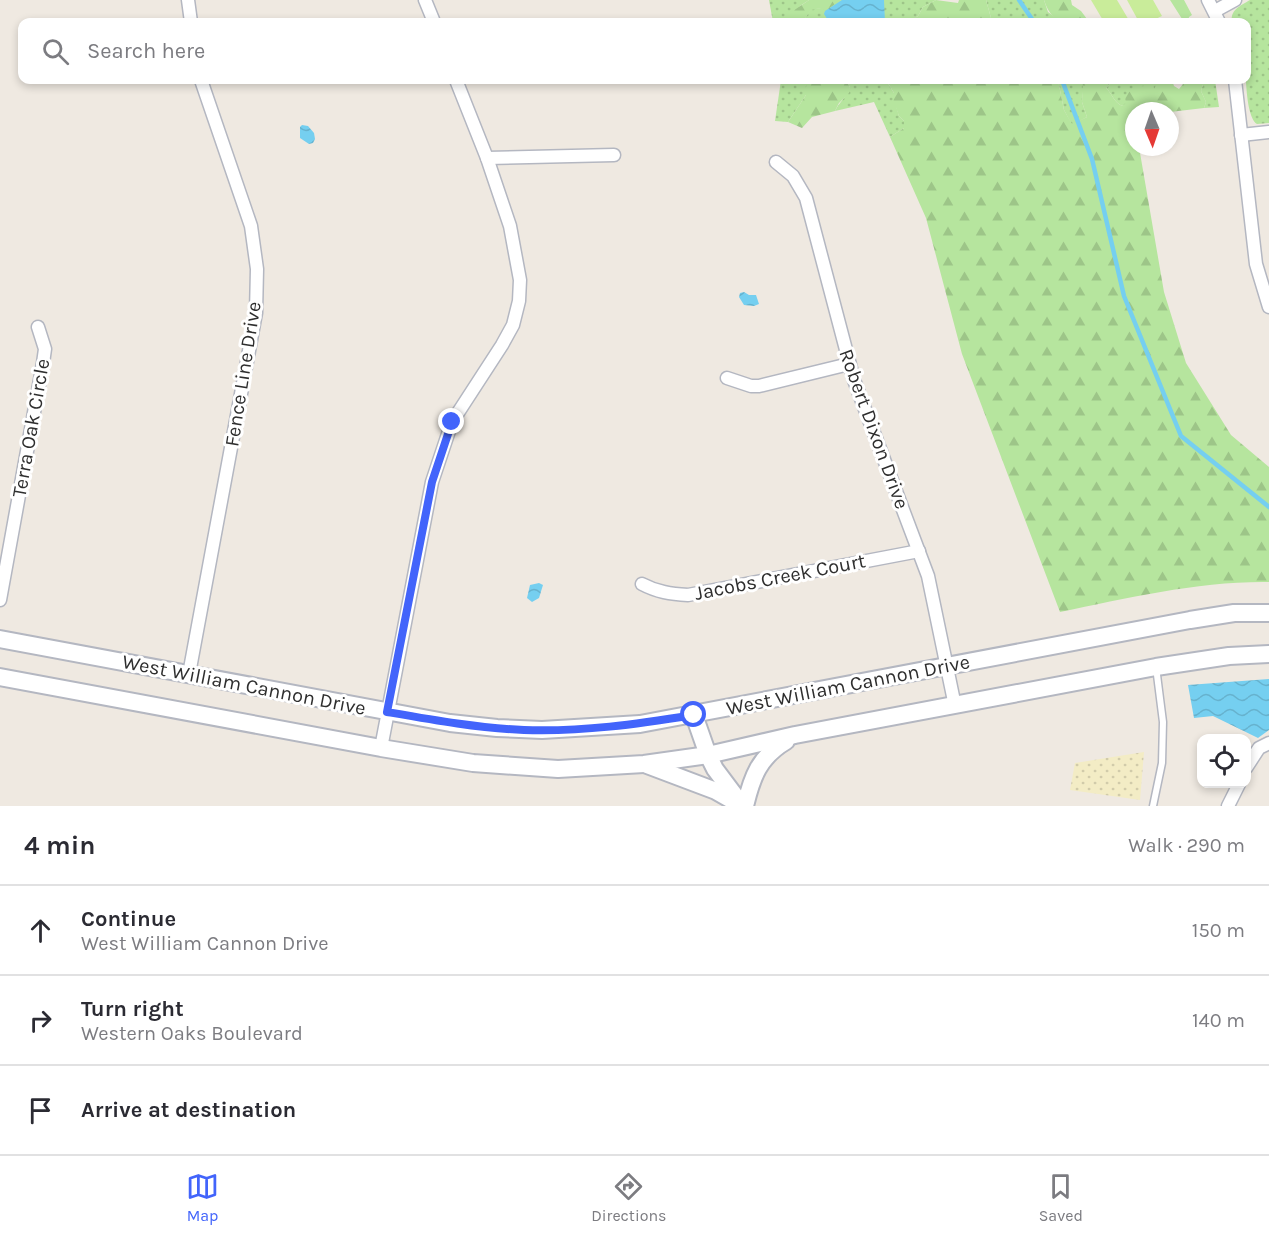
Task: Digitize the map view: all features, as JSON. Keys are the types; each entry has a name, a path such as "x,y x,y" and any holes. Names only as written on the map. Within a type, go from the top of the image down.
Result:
{"main road":[{"name":"West William Cannon Drive","path":"0,639 387,712 497,728 542,730 640,724 1190,620 1234,613 1269,613"},
{"name":"West William Cannon Drive","path":"0,677 381,748 503,766 558,768 644,764 708,754 795,735 1156,667 1229,656 1269,654"},
{"path":"694,715 715,769 743,806"},
{"path":"743,806 750,784 764,757 795,735"},
{"path":"644,764 716,791 743,806"}],"street":[{"path":"188,0 190,18"},
{"path":"425,0 432,18"},
{"path":"1208,0 1217,17 1235,0"},
{"name":"Fence Line Drive","path":"189,674 256,313 257,291 257,269 251,226 202,84"},
{"path":"381,748 432,482 439,458 452,422 508,335 519,301 520,280 510,226 487,158 458,84"},
{"path":"1235,84 1256,264 1269,307"},
{"path":"1241,135 1269,132"},
{"path":"487,158 614,155"},
{"name":"Robert Dixon Drive","path":"776,162 793,176 806,198 849,364 865,413 928,576 955,706"},
{"name":"Terra Oak Circle","path":"0,600 45,349 38,327"},
{"path":"727,378 751,386 759,386 849,364"},
{"name":"Jacobs Creek Court","path":"642,584 652,590 688,595 919,550"},
{"path":"1251,760 1259,748 1269,743"},
{"path":"1228,806 1237,788"}],"lane":[{"path":"1153,806 1162,763 1162,732 1156,667"}],"green space":[{"path":"769,0 809,0 800,6 794,18 772,18"},
{"path":"809,0 841,0 825,11 821,8 811,10 805,18 792,18 793,11"},
{"path":"841,0 936,0 923,7 915,18 805,18 811,9 821,8"},
{"path":"936,0 958,3 959,0 986,0 991,18 915,18 923,7"},
{"path":"986,0 1044,0 1048,12 1056,18 991,18"},
{"path":"1044,0 1071,0 1072,5 1086,18 1055,18"},
{"path":"1091,0 1117,0 1128,18 1102,18"},
{"path":"1127,0 1153,0 1162,16 1158,18 1137,18"},
{"path":"1170,0 1184,0 1192,15 1189,18 1181,18"},
{"path":"1250,0 1269,0 1269,123 1257,124 1252,118 1249,107 1246,84 1251,84 1251,18 1232,18 1239,6"},
{"path":"780,84 810,84 806,95 788,122 775,121"},
{"path":"808,84 848,84 850,87 849,93 835,111 812,117 802,128 788,122 806,95 805,88"},
{"path":"848,84 888,84 894,93 899,116 904,121 904,128 890,137 874,102 835,111 850,87"},
{"path":"888,84 1059,84 1064,110 1072,124 1087,117 1082,102 1083,84 1110,84 1106,88 1117,102 1122,106 1125,104 1125,156 1141,156 1164,292 1186,363 1231,435 1269,467 1269,582 1190,587 1060,612 962,354 926,218 890,137 904,128 904,121 899,116 893,99 894,93"},
{"path":"1059,84 1084,84 1082,102 1087,117 1072,125 1064,110"},
{"path":"1110,84 1158,84 1155,92 1131,102 1125,102 1122,106 1106,88"},
{"path":"1157,84 1173,84 1179,89 1183,84 1203,84 1201,91 1206,102 1204,108 1179,111 1179,102 1126,102 1125,97 1136,87 1145,86 1151,92 1155,92"},
{"path":"1203,84 1216,84 1219,107 1204,108 1206,102 1201,91"}],"sand":[{"path":"1144,752 1140,800 1070,790 1075,763"}],"water":[{"path":"842,0 884,0 885,18 826,18 825,11"},
{"path":"302,125 308,126 314,133 313,143 309,144 300,138"},
{"path":"740,293 756,295 759,304 744,305 739,297"},
{"path":"539,583 543,585 539,598 532,602 527,598 530,585"},
{"path":"1269,679 1269,730 1258,738 1213,716 1194,718 1188,685"}],"waterway":[{"path":"1019,0 1031,18"},
{"path":"1064,84 1092,159 1124,296 1181,436 1269,507"}],"route":[{"path":"452,422 432,482 387,712 450,723 542,730 591,729 694,715"}]}
